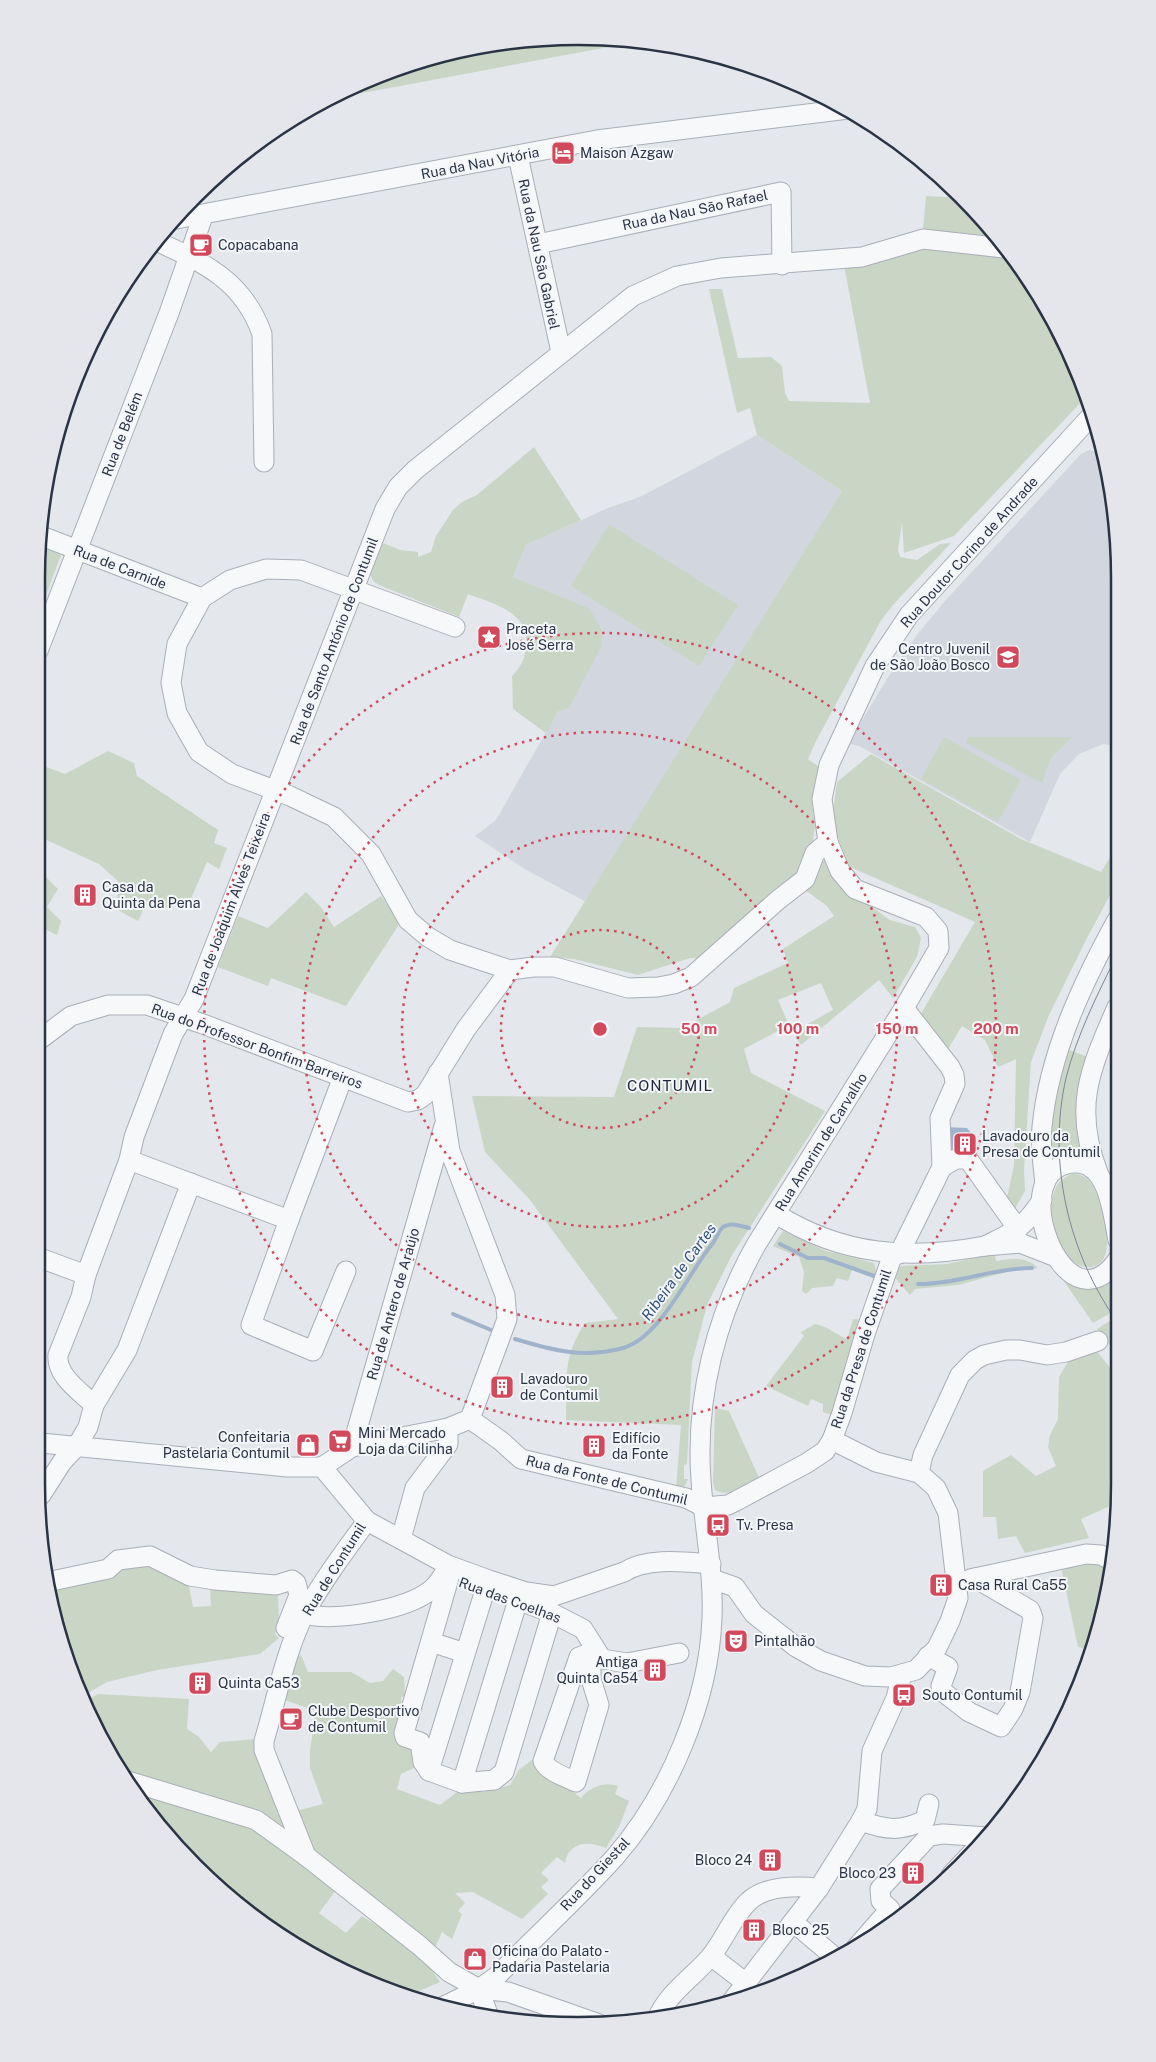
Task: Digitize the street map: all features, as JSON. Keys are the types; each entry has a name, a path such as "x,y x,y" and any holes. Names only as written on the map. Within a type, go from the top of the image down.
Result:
{"street":[{"name":"Rua da Nau Vitória","path":"185,218 597,140 834,111"},
{"name":"Rua da Nau São Gabriel","path":"518,156 561,352"},
{"name":"Rua da Nau São Rafael","path":"538,244 780,192 782,265"},
{"name":"Rua de Belém","path":"45,632 190,257 202,216"},
{"name":"Rua de Santo António de Contumil","path":"275,790 385,509 398,487 415,470 633,296 677,276 721,268 782,265 862,257 924,239 995,247"},
{"path":"163,244 207,265 221,275 240,294 258,322 262,334 264,462"},
{"name":"Rua Doutor Corino de Andrade","path":"828,842 822,798 829,765 875,666 909,615 1087,420"},
{"name":"Rua de Carnide","path":"47,538 202,598"},
{"path":"455,627 354,588 301,570 266,569 230,580 202,598 177,644 171,683 177,713 199,752 232,774 275,790 334,817 370,854 408,920 428,937 450,950 510,970 555,967 628,988 674,984 691,977 778,900 805,879 815,853 828,842"},
{"name":"Rua de Joaquim Alves Teixeira","path":"94,1405 60,1372 57,1363 58,1354 81,1297 86,1275 129,1160 134,1137 173,1034 194,998 275,790"},
{"name":"Rua Amorim de Carvalho","path":"704,1507 700,1438 707,1378 716,1335 738,1278 939,948 938,931 926,917 855,889 840,871 828,842"},
{"path":"1111,930 1078,998 1048,1082 1042,1128 1046,1238 1063,1268 1074,1276 1086,1278 1100,1276 1111,1269"},
{"name":"Rua do Professor Bonfim Barreiros","path":"45,1036 71,1016 108,1005 147,1005 184,1017 408,1102 418,1100 425,1094 466,1029 510,970"},
{"name":"Rua da Presa de Contumil","path":"904,1008 938,1050 954,1076 954,1084 940,1118 942,1167 896,1254 870,1317 832,1440 876,1462 919,1473"},
{"path":"1111,1021 1097,1053 1087,1084 1084,1126 1092,1158 1111,1202"},
{"path":"45,1443 286,1467 322,1468 352,1447 448,1428 470,1419 507,1319 505,1295 450,1151 444,1126 438,1073"},
{"path":"343,1077 251,1325 313,1350 346,1271"},
{"name":"Rua de Antero de Araújo","path":"352,1447 444,1126"},
{"path":"942,1167 956,1159 968,1159 1018,1229"},
{"path":"129,1160 289,1220"},
{"path":"985,1246 1018,1229 1029,1220 1053,1173 1067,1165 1077,1163 1090,1166 1099,1174"},
{"path":"45,1489 62,1462 78,1446 88,1427 94,1405 127,1350 191,1183"},
{"path":"776,1214 830,1241 896,1254 947,1253 985,1246 1020,1243 1056,1257"},
{"path":"45,1260 86,1275"},
{"path":"928,1656 948,1667 941,1686 942,1691 969,1712 1001,1727 1013,1709 1020,1692 1033,1618 1030,1610 954,1576 948,1513 936,1488 919,1473 924,1455 960,1374 975,1360 984,1355 1006,1350 1020,1350 1047,1355 1066,1352 1098,1341"},
{"name":"Rua da Fonte de Contumil","path":"470,1419 501,1441 521,1459 686,1498 704,1507 712,1571"},
{"path":"401,1539 415,1488 448,1444 448,1428"},
{"path":"704,1507 728,1505 736,1501 807,1463 824,1451 832,1440"},
{"name":"Rua de Contumil","path":"306,1856 264,1750 264,1741 304,1614 332,1569 367,1521 322,1468"},
{"path":"367,1521 401,1539 447,1573 526,1592 554,1596 624,1572 632,1567 654,1563 712,1571 735,1587 754,1614 796,1647 821,1661 865,1676 892,1677 916,1670 937,1648 966,1580"},
{"path":"966,1580 1086,1554 1106,1555"},
{"path":"54,1581 108,1569 118,1560 150,1556 190,1576 276,1585 292,1580 296,1583 299,1595 285,1630 287,1637 294,1642"},
{"name":"Rua do Giestal","path":"452,2002 479,1989 497,1976 615,1856 646,1816 677,1760 694,1714 708,1658 712,1620 712,1571"},
{"path":"447,1573 431,1642 404,1733 406,1737 420,1742 423,1762 429,1771 462,1783 494,1780 504,1772 552,1613"},
{"name":"Rua das Coelhas","path":"304,1614 320,1618 365,1614 418,1597 431,1590 447,1573 485,1590 552,1613 583,1629 594,1654"},
{"path":"429,1771 485,1590"},
{"path":"462,1783 518,1600"},
{"path":"431,1642 465,1653"},
{"path":"594,1654 591,1679 599,1706 576,1782 551,1770 545,1766 543,1761 579,1657 594,1654 602,1659 627,1663 679,1653"},
{"path":"739,1992 819,1888 861,1821 867,1809 872,1751 896,1698 902,1674"},
{"path":"138,1784 256,1820 306,1856 420,1946 449,1972 479,1989 508,1992 579,2017"},
{"path":"861,1821 884,1829 904,1828 925,1820 930,1804"},
{"path":"894,1912 881,1902 880,1889 929,1836 943,1834 978,1836"},
{"path":"663,2010 674,1994 712,1956 750,1900 769,1891 794,1885 819,1888"},
{"path":"793,1922 830,1953"},
{"path":"712,1956 746,1983"},
{"path":"479,1989 486,2009"}],"shaded area":[{"path":"757,435 842,491 586,902 523,868 475,836 496,820 558,711 589,608 513,577 526,545 608,508 642,496"},
{"name":"Centro Juvenil de São João Bosco","path":"1089,450 1096,452 1101,474 1110,543 1111,745 1103,744 1079,754 1060,774 1030,842 859,746 850,744 853,735 887,679 916,636 945,601 1081,454"}],"green space":[{"path":"543,46 614,46 355,94 407,73 474,55"},
{"path":"926,196 951,197 986,235 923,230"},
{"path":"913,245 1000,252 1040,312 1056,342 1081,402 954,536 904,553 902,522 898,550 900,557 917,560 940,544 951,543 892,606 880,622 815,743 808,759 819,767 812,802 815,827 810,859 802,871 705,959 690,958 638,975 574,959 550,957 842,491 757,435 750,408 737,413 709,289 722,289 738,358 771,357 782,366 785,393 789,401 870,403 844,265"},
{"path":"534,447 581,520 526,545 513,577 589,608 601,628 602,645 569,708 558,711 546,733 513,709 512,676 524,657 527,637 524,627 518,619 500,607 468,594 459,617 379,585 373,581 370,574 383,543 400,550 418,552 418,557 431,552 436,536 453,510 462,502 477,495"},
{"path":"609,524 738,605 699,666 571,586"},
{"path":"46,547 61,555 45,597"},
{"path":"944,737 1021,780 998,822 921,779"},
{"path":"968,737 1072,737 1051,758 1042,783 966,743"},
{"path":"108,751 134,763 137,776 218,830 214,843 227,848 219,869 207,862 189,903 166,908 148,900 138,921 116,909 119,882 99,864 45,839 45,767 65,774"},
{"path":"871,754 1021,839 1101,872 1111,856 1111,893 1049,1015 1031,1062 1024,1170 1025,1191 1013,1212 1006,1203 1014,1165 1016,1059 998,1067 985,1040 962,1026 945,1054 919,1017 975,922 848,866 832,821 837,782"},
{"path":"827,860 834,879 890,920 915,927 921,938 917,957 893,998 879,980 801,1045 793,1032 833,1010 821,983 778,1000 789,1025 744,1049 751,1073 825,1111 732,1255 707,1305 692,1362 687,1464 684,1465 684,1479 688,1479 685,1486 676,1489 681,1425 566,1420 566,1381 572,1347 585,1323 618,1319 530,1200 485,1152 472,1096 614,1097 637,1027 682,1028 730,1002 734,988 788,963 783,949 834,916 827,906 805,890 818,863"},
{"path":"45,876 58,889 47,907 61,921 57,935 45,929"},
{"path":"306,892 320,906 334,927 381,896 397,918 398,926 346,1006 271,978 268,986 218,967 238,916 268,928"},
{"path":"1064,1048 1088,1057 1081,1082 1078,1105 1083,1155 1063,1155 1051,1163 1049,1126"},
{"path":"1072,1174 1083,1176 1096,1191 1107,1230 1105,1255 1100,1263 1091,1267 1079,1265 1068,1256 1060,1243 1054,1227 1051,1210 1053,1195 1060,1182"},
{"path":"783,1231 826,1251 874,1263 876,1271 873,1277 852,1270 848,1281 837,1278 833,1286 812,1288 806,1294 802,1291 804,1272 799,1257 773,1246"},
{"path":"995,1254 996,1261 1023,1260 1038,1268 1010,1271 958,1285 915,1289 910,1295 892,1274 901,1266 947,1264"},
{"path":"1052,1264 1075,1283 1083,1286 1091,1288 1111,1280 1111,1313 1093,1323"},
{"path":"853,1319 864,1320 835,1416 823,1412 823,1404 811,1399 808,1406 766,1386 804,1336 801,1332 815,1324 828,1328 847,1339"},
{"path":"1111,1320 1111,1346 1097,1329"},
{"path":"1096,1350 1111,1369 1110,1506 1081,1519 1089,1538 1025,1553 1016,1536 998,1539 996,1517 983,1517 983,1471 1011,1455 1036,1476 1056,1466 1048,1447 1050,1435 1058,1419 1059,1377 1072,1355"},
{"path":"715,1408 729,1411 760,1480 744,1488 726,1493 715,1490 713,1482"},
{"path":"1091,1560 1104,1565 1101,1588 1085,1649 1078,1647 1061,1567"},
{"path":"153,1563 188,1581 193,1607 211,1606 210,1584 278,1592 279,1623 275,1634 279,1638 260,1654 157,1670 107,1682 88,1693 73,1655 54,1584"},
{"path":"301,1655 308,1672 351,1672 370,1683 383,1681 393,1669 404,1677 405,1696 401,1697 402,1715 417,1743 420,1765 401,1774 397,1789 440,1805 461,1789 483,1792 510,1785 519,1770 533,1759 581,1798 598,1786 608,1784 618,1786 615,1794 629,1801 619,1827 606,1848 593,1844 580,1845 570,1851 565,1863 557,1857 541,1873 549,1880 541,1887 548,1894 522,1919 473,1892 455,1893 465,1903 458,1911 462,1914 452,1939 442,1932 434,1950 314,1856 296,1811 323,1804 310,1768 310,1750 316,1711 282,1699 296,1658"},
{"path":"98,1694 189,1699 187,1729 199,1737 211,1752 220,1742 256,1739 292,1836 134,1778 116,1750 90,1698"},
{"path":"168,1796 251,1822 336,1890 319,1913 346,1933 362,1916 395,1937 415,1953 425,1962 440,1982 417,1992 374,1976 311,1946 254,1907 227,1885 177,1835 147,1797"}],"water":[{"path":"944,1127 967,1128 972,1134 974,1143 949,1150"}],"waterway":[{"name":"Ribeira de Cartes","path":"515,1339 555,1350 581,1353 608,1351 623,1348 637,1342 662,1318 722,1228 733,1225 749,1228"},
{"name":"Ribeira de Cartes","path":"780,1244 808,1258 824,1258 874,1276"},
{"name":"Ribeira de Cartes","path":"918,1284 947,1282 1003,1270 1032,1268"},
{"name":"Ribeira de Cartes","path":"453,1314 491,1330"}],"tram line":[{"path":"1111,967 1088,1015 1066,1078 1059,1142 1066,1206 1075,1237 1086,1267 1111,1312"}],"place":[{"name":"Maison Azgaw","path":"563,153"},
{"name":"Copacabana","path":"201,245"},
{"name":"Praceta José Serra","path":"489,637"},
{"name":"Centro Juvenil de São João Bosco","path":"1008,657"},
{"name":"Casa da Quinta da Pena","path":"85,895"},
{"name":"Lavadouro da Presa de Contumil","path":"965,1144"},
{"name":"Lavadouro de Contumil","path":"502,1387"},
{"name":"Mini Mercado Loja da Cilinha","path":"340,1441"},
{"name":"Confeitaria Pastelaria Contumil","path":"308,1445"},
{"name":"Edifício da Fonte","path":"594,1446"},
{"name":"Tv. Presa","path":"718,1525"},
{"name":"Casa Rural Ca55","path":"941,1585"},
{"name":"Pintalhão","path":"736,1641"},
{"name":"Antiga Quinta Ca54","path":"655,1670"},
{"name":"Quinta Ca53","path":"200,1683"},
{"name":"Souto Contumil","path":"904,1695"},
{"name":"Clube Desportivo de Contumil","path":"291,1719"},
{"name":"Bloco 24","path":"770,1860"},
{"name":"Bloco 23","path":"913,1873"},
{"name":"Bloco 25","path":"754,1930"},
{"name":"Oficina do Palato - Padaria Pastelaria","path":"475,1959"}],"district":[{"name":"CONTUMIL","path":"670,1086"}]}
